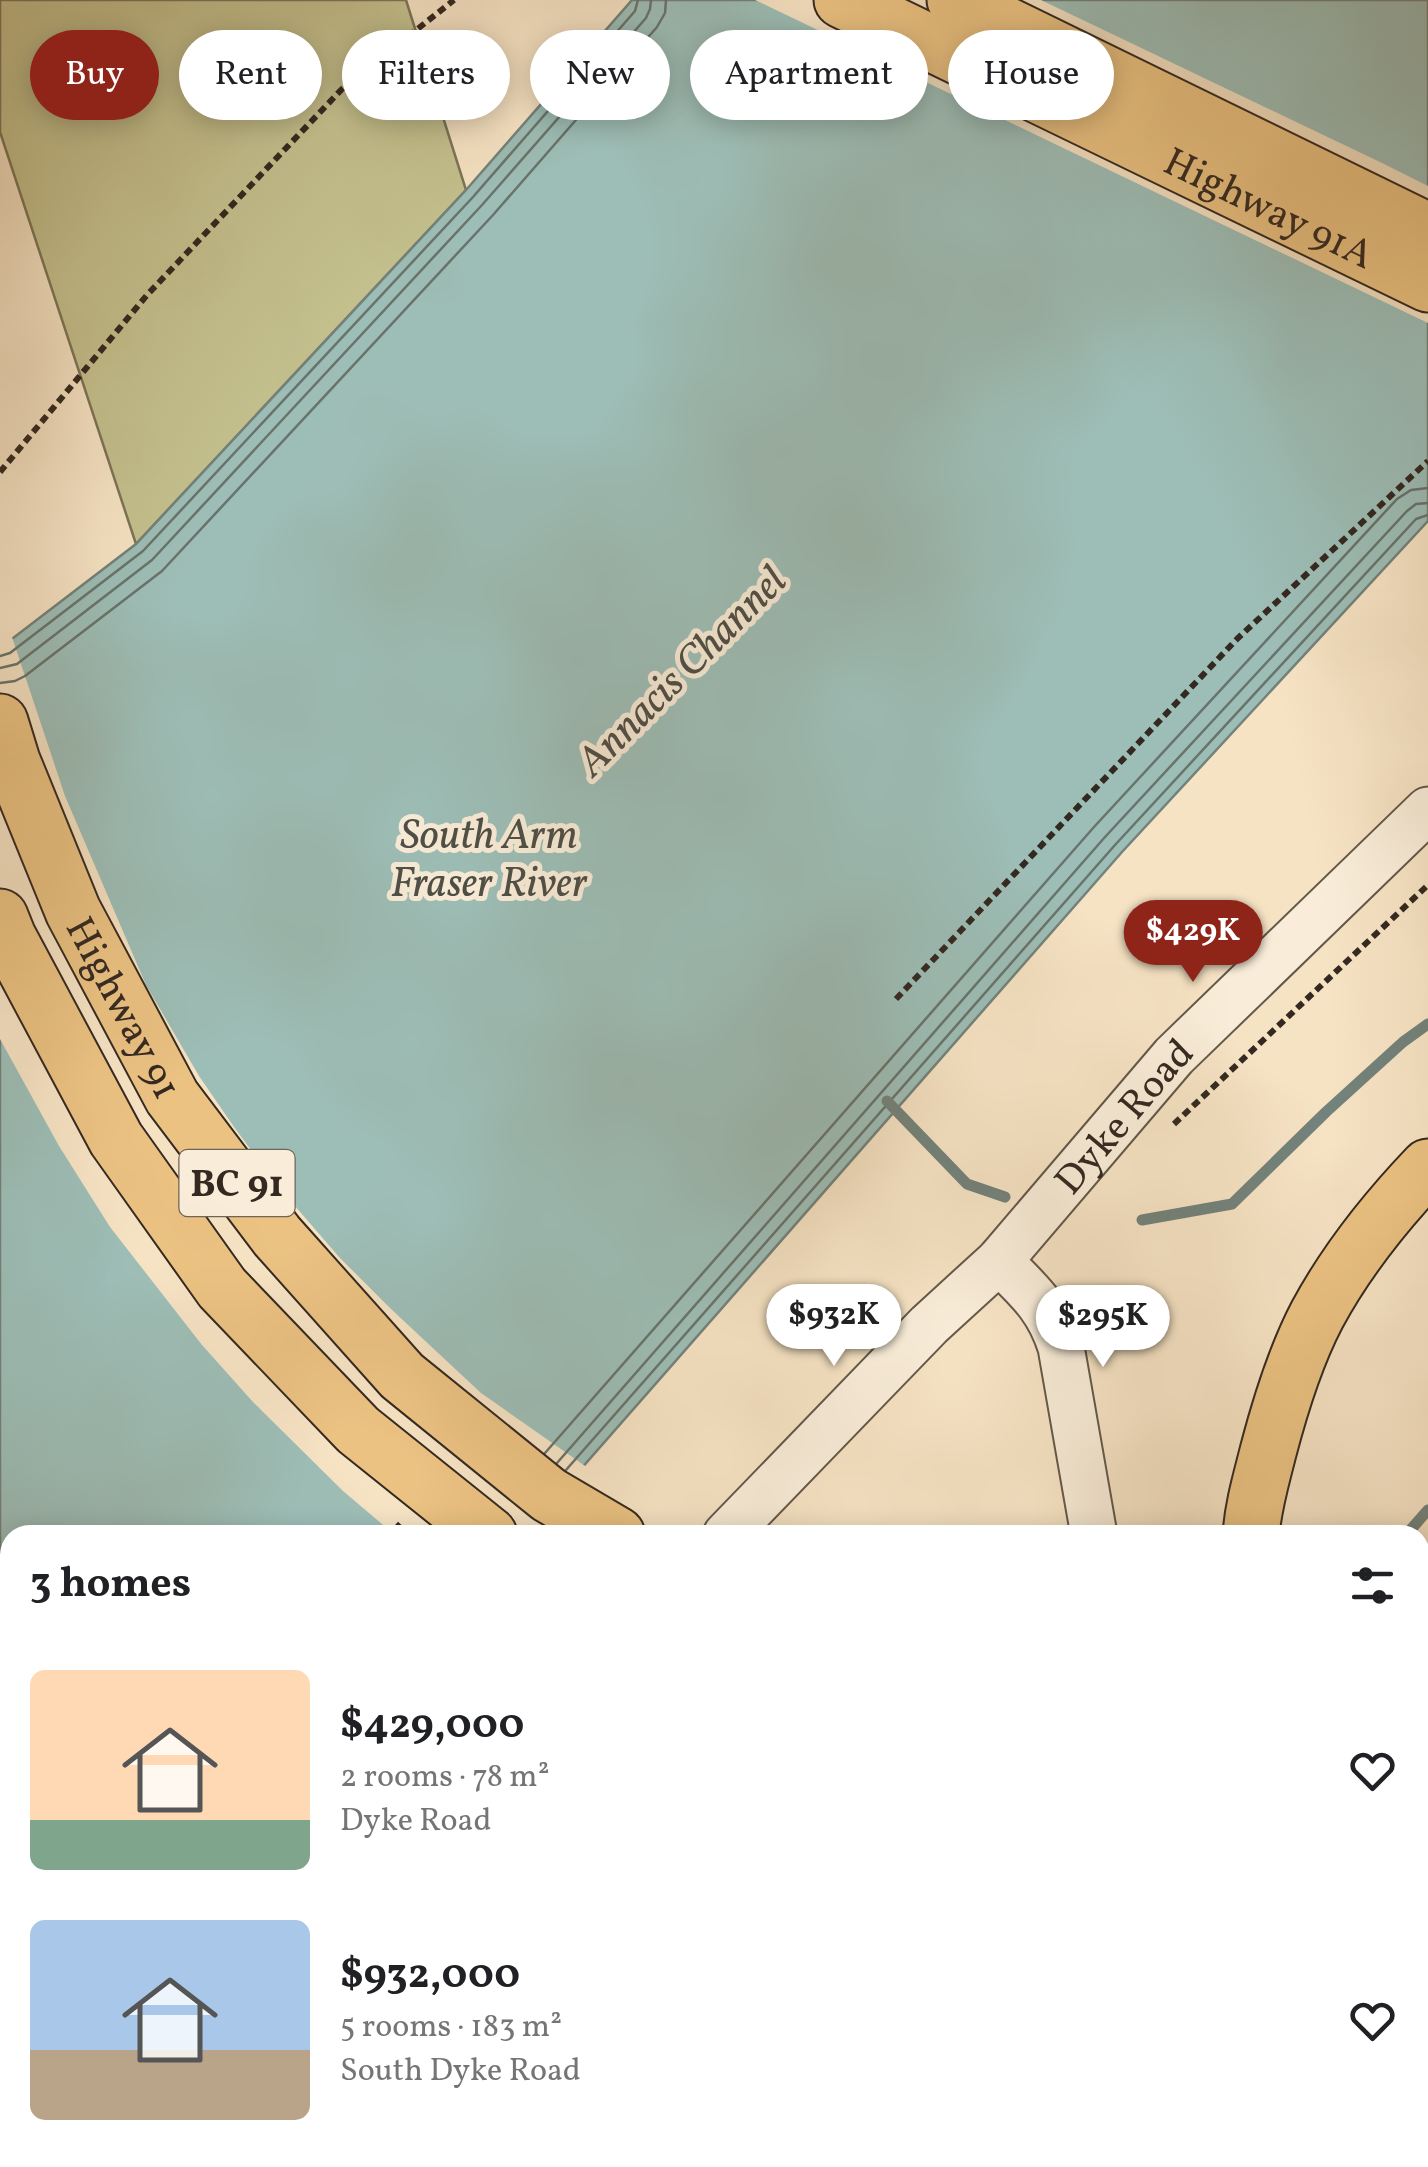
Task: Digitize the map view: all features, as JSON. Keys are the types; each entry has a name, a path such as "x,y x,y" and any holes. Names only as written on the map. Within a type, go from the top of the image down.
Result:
{"highway":[{"name":"Highway 91A","path":"842,0 1428,284"},
{"path":"955,0 1428,231"},
{"name":"Highway 91","path":"0,722 73,910 172,1098 277,1236 402,1376 549,1495 600,1525"},
{"name":"Highway 91","path":"0,917 116,1138 222,1288 358,1430 477,1525"},
{"path":"1252,1525 1291,1374 1317,1315 1396,1200 1428,1167"}],"street":[{"name":"Dyke Road","path":"736,1525 928,1326 998,1261 1174,1056 1428,810"},
{"path":"998,1261 1039,1301 1054,1324 1062,1348 1092,1525"}],"path":[{"path":"0,472 147,294 342,89 454,0"},
{"path":"896,999 1237,638 1428,461"},
{"path":"1173,1126 1428,885"}],"shaded area":[{"path":"0,0 406,0 415,30 342,30 342,120 444,120 466,190 136,544 0,132"}],"water":[{"name":"South Arm Fraser River","path":"632,0 1428,0 1428,521 1122,852 532,1525 0,1525 0,648 136,544 530,117 530,120 670,120 670,30 606,30"}],"pier":[{"path":"755,0 1041,0 1104,30 948,30 948,93 928,83 928,30 818,30"},
{"path":"1114,35 1382,163 1428,186 1428,323 1005,120 1114,120"},
{"path":"11,634 65,796 146,985 234,1127 276,1184 339,1257 391,1309 481,1393 588,1468 539,1525 383,1525 253,1402 202,1345 110,1227 59,1146 0,1039 0,642"}],"waterway":[{"path":"1142,1220 1232,1204 1326,1112 1428,1024"},
{"path":"887,1101 967,1184 1005,1197"},
{"path":"1415,1525 1428,1510"}],"water label":[{"name":"Annacis Channel","path":"680,670"}]}
